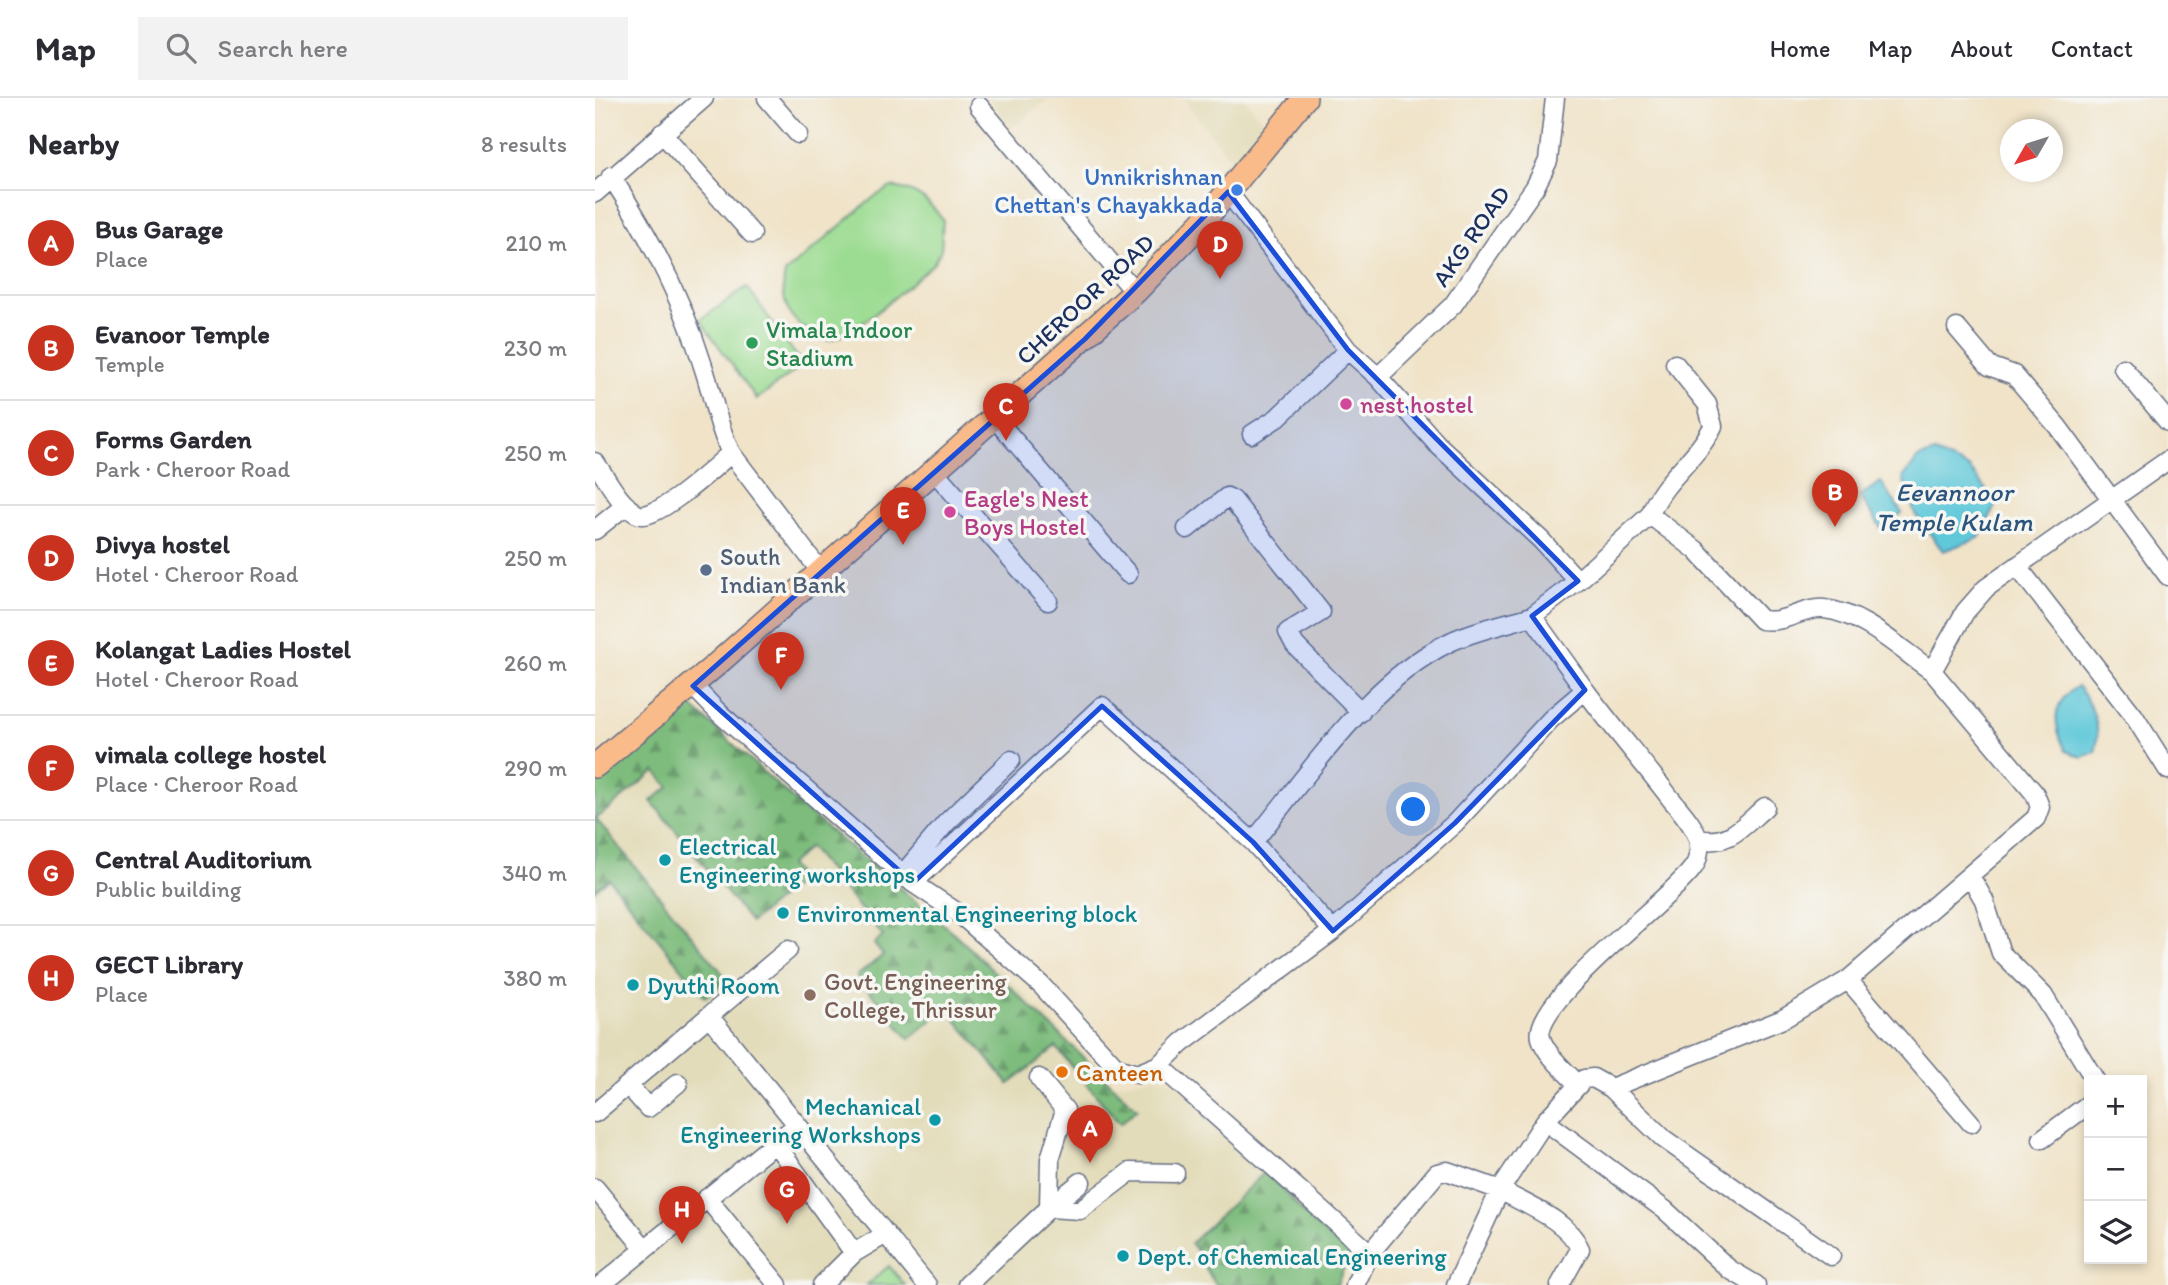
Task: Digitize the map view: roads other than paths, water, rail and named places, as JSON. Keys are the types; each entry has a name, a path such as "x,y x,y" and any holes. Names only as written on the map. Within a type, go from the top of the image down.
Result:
{"main road":[{"name":"CHEROOR ROAD","path":"595,766 821,572 1135,292 1227,192 1305,98"}],"street":[{"path":"704,98 600,185 640,221 675,289 703,366 720,431 731,453 821,572"},
{"path":"767,98 798,134"},
{"name":"AKG ROAD","path":"1378,377 1453,305 1535,187 1548,161 1555,98"},
{"path":"979,106 1135,292"},
{"path":"662,133 752,234"},
{"path":"1227,192 1348,350 1378,377 1437,444 1541,540 1578,581"},
{"path":"1957,328 1989,366 2014,375 2058,427 2168,576"},
{"path":"1252,434 1277,418 1348,350"},
{"path":"1253,842 1360,712 1402,671 1451,641 1532,616 1578,581 1650,515 1657,495 1705,444 1713,426 1707,404 1675,364"},
{"path":"2123,368 2168,422"},
{"path":"995,418 1128,573"},
{"path":"595,462 626,505 639,516 655,512 731,453"},
{"path":"1932,671 1965,612 1986,588 2168,460"},
{"path":"934,471 1048,601"},
{"path":"1187,528 1227,497 1233,500 1321,612 1288,632 1295,645 1360,712"},
{"path":"595,530 626,505"},
{"path":"1611,1088 1783,1019 1848,980 2036,818 2040,807 2035,794 1932,671 1847,615 1822,608 1776,622 1761,620 1696,550 1650,515"},
{"path":"2017,566 2134,716 2168,770"},
{"path":"1532,616 1585,690 1675,803 1698,839 1699,853 1694,867 1592,963 1543,1022 1541,1036 1548,1049 1577,1084"},
{"path":"692,685 719,713 908,879 961,915 1041,985 1117,1068 1137,1074 1159,1065 1182,1043 1333,931 1455,823 1551,719 1585,690"},
{"path":"908,879 1102,706 1253,842 1333,931"},
{"path":"908,879 946,823 1011,760"},
{"path":"1698,839 1714,842 1732,836 1765,807"},
{"path":"1970,876 1984,900 2001,953 2043,995 2092,1075"},
{"path":"595,1112 702,1025 788,950"},
{"path":"1848,980 1971,1123"},
{"path":"702,1025 797,1125 927,1285"},
{"path":"1159,1065 1370,1253"},
{"path":"1039,1078 1065,1110 1050,1159 1049,1209"},
{"path":"1456,1285 1500,1190 1545,1121 1584,1079 1593,1079 1611,1088 1664,1139 1831,1256"},
{"path":"628,1085 648,1108 678,1083"},
{"path":"2042,1139 2084,1108"},
{"path":"1545,1121 1665,1210 1729,1269 1756,1285"},
{"path":"601,1285 797,1125"},
{"path":"775,1143 855,1253"},
{"path":"1355,1285 1370,1253 1437,1173 1447,1171 1500,1190 1563,1227 1576,1238 1580,1249 1560,1285"},
{"path":"1049,1209 1080,1210 1130,1172 1175,1173"},
{"path":"975,1284 1049,1209 1081,1182"},
{"path":"595,1188 645,1249"},
{"path":"707,1198 778,1285"},
{"path":"822,1285 855,1253 885,1234"}],"water":[{"name":"Eevannoor Temple Kulam","path":"1935,453 1969,468 1997,503 1979,538 1943,551 1915,514 1903,478 1918,458"},
{"path":"1881,482 1902,513 1881,528 1860,496"},
{"path":"2078,686 2088,701 2097,735 2095,752 2082,757 2066,751 2057,723 2058,707"}],"place":[{"name":"Unnikrishnan Chettan's Chayakkada","path":"1237,190"},
{"name":"Divya hostel","path":"1220,279"},
{"name":"Vimala Indoor Stadium","path":"752,343"},
{"name":"nest hostel","path":"1346,404"},
{"name":"Forms Garden","path":"1006,441"},
{"name":"Eagle's Nest Boys Hostel","path":"950,512"},
{"name":"Evanoor Temple","path":"1835,527"},
{"name":"Kolangat Ladies Hostel","path":"903,545"},
{"name":"South Indian Bank","path":"706,570"},
{"name":"vimala college hostel","path":"781,690"},
{"name":"Electrical Engineering workshops","path":"665,860"},
{"name":"Environmental Engineering block","path":"783,913"},
{"name":"Dyuthi Room","path":"633,985"},
{"name":"Govt. Engineering College, Thrissur","path":"810,995"},
{"name":"Canteen","path":"1062,1072"},
{"name":"Mechanical Engineering Workshops","path":"935,1120"},
{"name":"Bus Garage","path":"1090,1163"},
{"name":"Central Auditorium","path":"787,1224"},
{"name":"GECT Library","path":"682,1244"},
{"name":"Dept. of Chemical Engineering","path":"1123,1256"}]}
